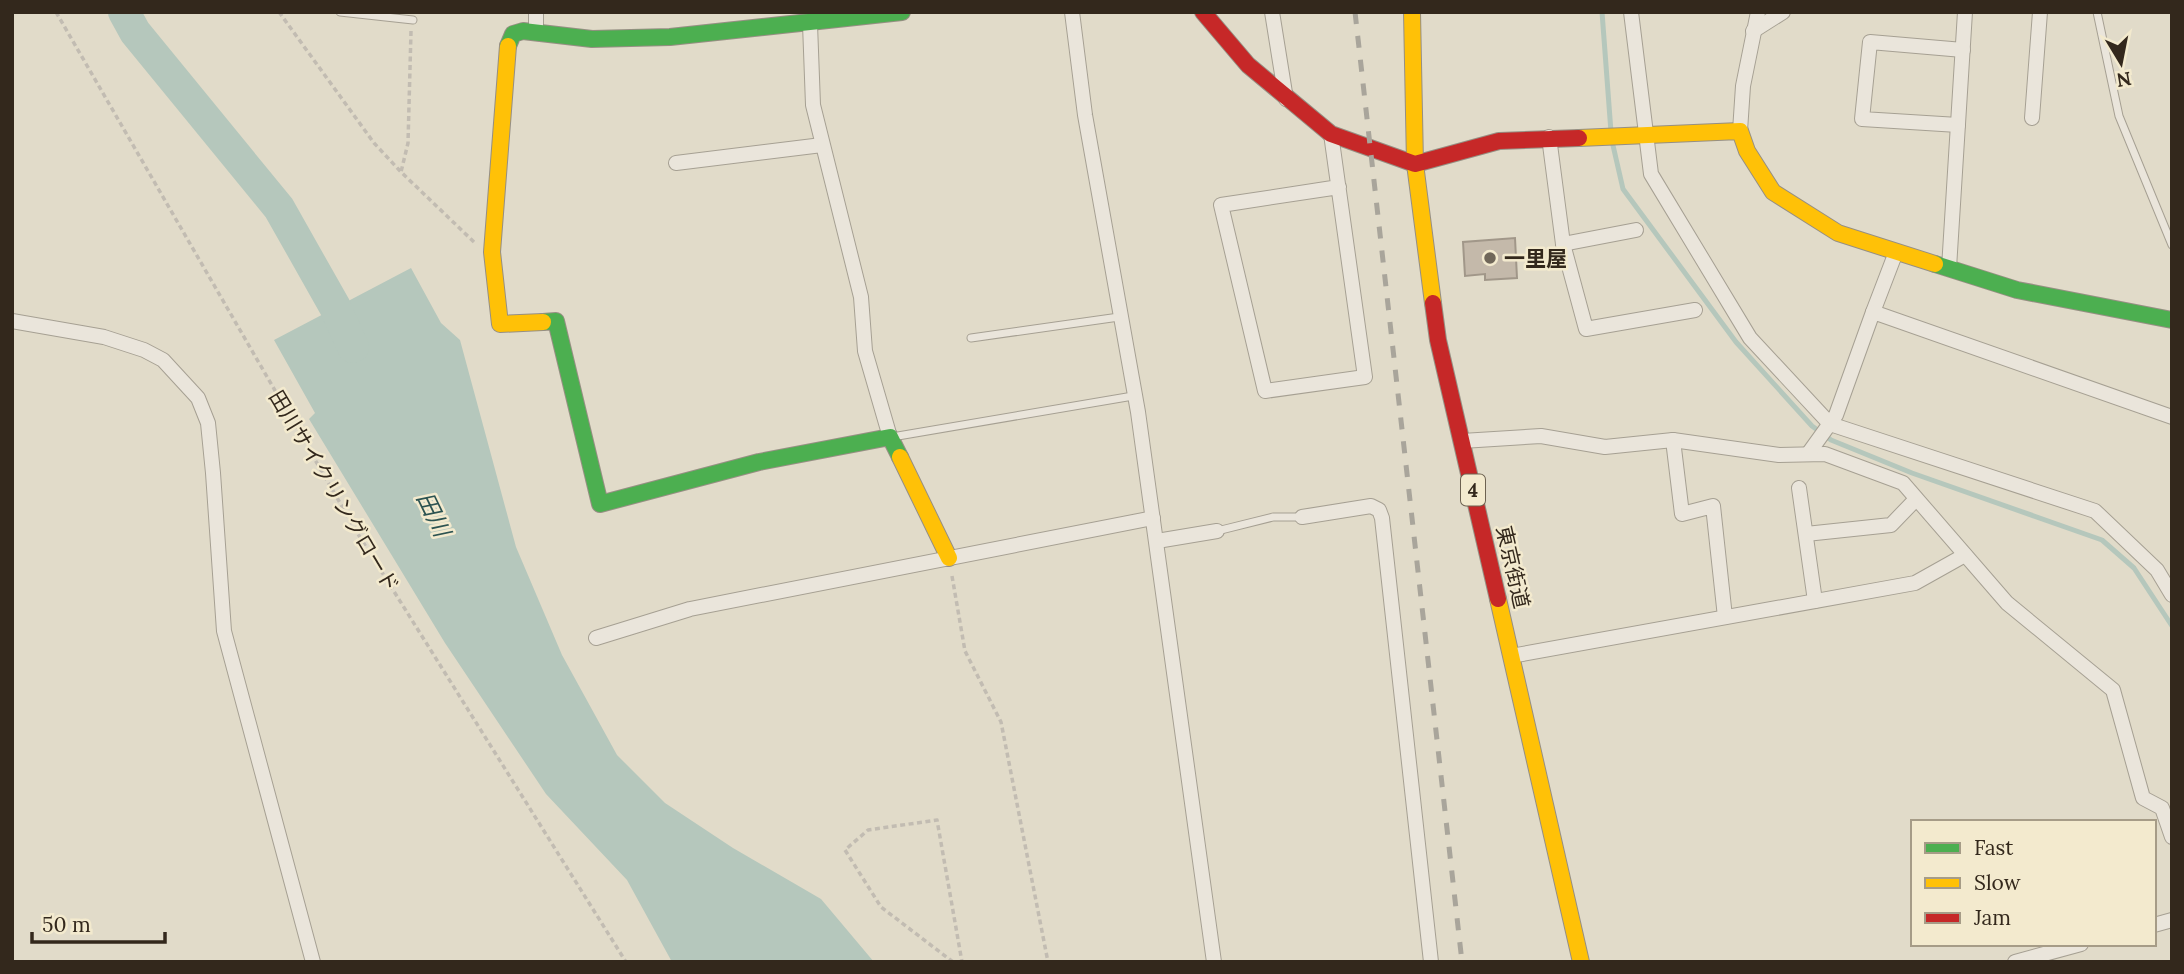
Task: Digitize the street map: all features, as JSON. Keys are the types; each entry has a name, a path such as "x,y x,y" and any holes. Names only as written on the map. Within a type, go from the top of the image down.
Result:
{"main road":[{"path":"902,12 804,20 725,35 589,39 536,31 513,34 508,42 492,253 500,324 556,321 600,504 759,463 890,437 949,558"},
{"path":"1203,12 1248,65 1331,134 1415,164 1499,141 1740,131 1747,151 1773,192 1838,233 2017,290 2172,320"},
{"name":"東京街道","path":"1412,12 1415,164 1420,224 1438,340 1581,962"}],"street":[{"path":"536,12 536,31"},
{"path":"1072,12 1157,541 1214,962"},
{"path":"1272,12 1286,99"},
{"path":"1630,12 1651,174 1751,338 1828,426 2095,511 2157,570 2172,596"},
{"path":"1740,131 1742,86 1758,12"},
{"path":"1753,31 1783,12"},
{"path":"1949,268 1965,12"},
{"path":"2032,118 2040,12"},
{"path":"804,20 813,105 861,297 865,351 890,437"},
{"path":"1958,125 1862,119 1870,42 1963,50"},
{"path":"1331,134 1339,187 1365,377 1265,391 1222,205 1339,187"},
{"path":"1549,137 1563,244 1586,329 1695,310"},
{"path":"676,163 822,145"},
{"path":"1563,244 1636,230"},
{"path":"1810,451 1836,415 1896,252"},
{"path":"1873,312 2172,417"},
{"path":"12,321 104,337 144,350 163,360 198,398 208,423 224,631 313,962"},
{"path":"1462,441 1541,436 1605,447 1673,440 1779,455 1810,451 1825,453 1903,483 2007,603 2113,690 2143,798 2162,808 2172,837"},
{"path":"1673,440 1682,514 1713,506 1725,617"},
{"path":"1799,488 1815,601"},
{"path":"1806,534 1891,525 1916,499"},
{"path":"1302,517 1371,506 1379,510 1382,517 1431,962"},
{"path":"596,638 690,609 1153,518"},
{"path":"1157,541 1217,531"},
{"path":"1511,656 1915,583 1965,555"},
{"path":"2015,962 2074,946"}],"lane":[{"path":"340,12 413,20"},
{"path":"2096,12 2119,116 2172,244"},
{"path":"971,338 1119,317"},
{"path":"890,437 1133,396"},
{"path":"1217,531 1273,517 1302,517"}],"path":[{"name":"田川サイクリングロード","path":"56,12 358,534 626,962"},
{"path":"279,12 374,143 473,242 492,253"},
{"path":"401,172 408,143 409,40 413,20"},
{"path":"949,558 965,651 1001,722 1048,962"},
{"path":"953,962 881,907 845,849 868,830 937,820 962,962"}],"water":[{"path":"411,268 441,323 460,340 516,547 562,655 617,755 665,803 733,848 821,899 874,962 672,962 627,880 546,794 445,643 309,419 315,413 274,340"}],"building":[{"name":"一里屋","path":"1515,238 1517,278 1485,280 1485,274 1465,276 1463,242"}],"waterway":[{"name":"田川","path":"124,12 135,32 279,208 335,307 353,347"},
{"path":"1602,12 1611,132"},
{"path":"1612,141 1623,189 1736,342 1812,426 1831,440 1912,473 2102,540 2134,568 2172,626"}],"railway":[{"path":"1355,12 1462,962"}],"traffic: fast":[{"path":"508,46 513,34 523,31 592,39 670,37 902,12"},
{"path":"1935,264 2017,290 2172,320"},
{"path":"543,322 556,321 600,504 759,462 890,437 900,457"}],"traffic: slow":[{"path":"1412,12 1415,164 1433,303"},
{"path":"508,46 492,252 500,324 543,322"},
{"path":"1579,138 1740,131 1747,151 1773,192 1838,233 1935,264"},
{"path":"900,457 949,558"},
{"path":"1498,599 1581,962"}],"traffic: jam":[{"path":"1203,12 1248,65 1331,134 1415,164 1499,141 1579,138"},
{"path":"1433,303 1438,340 1498,599"}],"place":[{"name":"一里屋","path":"1490,258"}]}
